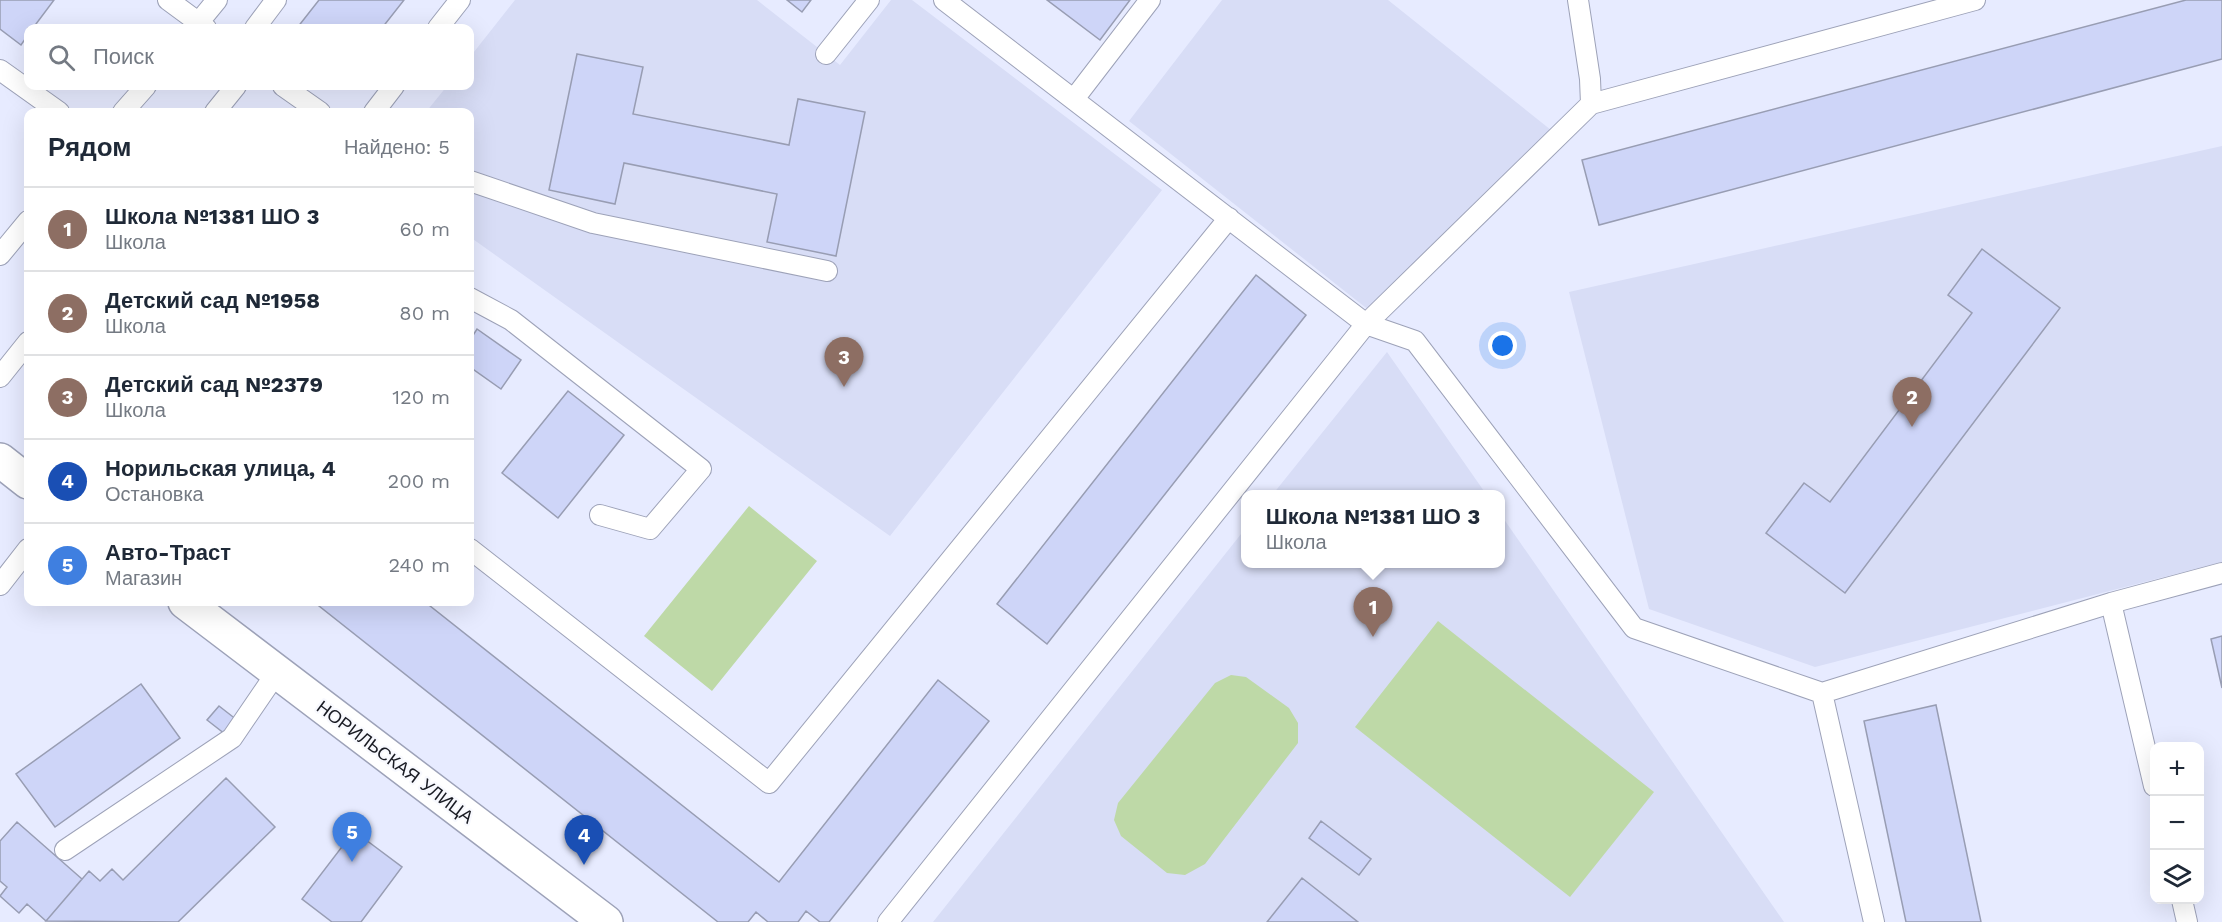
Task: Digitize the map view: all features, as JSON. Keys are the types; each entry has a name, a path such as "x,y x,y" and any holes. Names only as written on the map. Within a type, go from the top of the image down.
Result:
{"street":[{"path":"0,460 24,479"},
{"name":"НОРИЛЬСКАЯ УЛИЦА","path":"198,606 277,672 591,916"}],"lane":[{"path":"168,0 198,24"},
{"path":"201,24 217,0"},
{"path":"258,24 276,0"},
{"path":"441,24 460,0"},
{"path":"826,54 869,0"},
{"path":"944,0 1366,324 1415,341 1634,628 1822,693 2111,603 2222,573"},
{"path":"1074,99 1150,0"},
{"path":"1578,0 1590,79 1591,104"},
{"path":"888,922 1366,324 1591,104 1975,0"},
{"path":"0,70 24,87"},
{"path":"28,90 53,108"},
{"path":"127,108 142,90"},
{"path":"218,108 234,90"},
{"path":"289,90 314,108"},
{"path":"377,108 391,90"},
{"path":"474,182 592,223 827,271"},
{"path":"474,552 769,783 1229,218"},
{"path":"0,255 24,226"},
{"path":"474,300 511,320 701,469 650,529 600,515"},
{"path":"0,377 24,347"},
{"path":"0,585 24,554"},
{"path":"2111,603 2150,769"},
{"path":"65,850 232,738 277,672"},
{"path":"1822,693 1874,922"},
{"path":"2182,904 2187,922"}],"shaded area":[{"path":"515,0 757,0 840,65 891,0 912,0 1162,190 890,536 474,240 474,108 429,108 444,90 474,90 474,52"},
{"path":"1222,0 1388,0 1551,130 1370,311 1129,121"},
{"path":"2222,146 2222,562 1815,667 1649,609 1569,292"},
{"path":"1387,352 1483,490 1276,490"},
{"path":"1505,521 1784,922 933,922 1241,534 1241,568 1505,568"}],"green space":[{"path":"749,506 817,561 712,691 644,636"},
{"path":"1438,621 1654,792 1570,897 1355,727"},
{"path":"1231,675 1246,677 1289,708 1298,723 1298,743 1205,864 1185,875 1167,873 1121,836 1114,820 1118,803 1215,683"}],"building":[{"path":"0,0 54,0 36,24 24,24 24,41 21,45 0,29"},
{"path":"319,0 404,0 385,24 300,24"},
{"path":"787,0 811,0 802,12"},
{"path":"1047,0 1130,0 1100,40"},
{"path":"2186,0 2222,0 2222,59 1599,225 1582,160"},
{"path":"577,54 643,67 633,114 789,145 798,99 865,112 836,256 767,242 777,194 624,163 615,204 549,190"},
{"path":"1982,249 2060,308 1845,593 1766,533 1804,483 1830,502 1972,313 1948,295"},
{"path":"1256,275 1306,315 1047,644 997,604"},
{"path":"477,329 521,360 501,389 474,370 474,334"},
{"path":"568,391 624,435 558,518 502,473"},
{"path":"319,606 430,606 779,882 938,680 989,721 829,922 820,922 806,911 798,922 768,922 756,912 748,922 718,922"},
{"path":"2222,636 2222,688 2211,639"},
{"path":"141,684 180,738 55,827 16,774"},
{"path":"1936,705 1981,922 1906,922 1864,721"},
{"path":"219,706 237,720 225,734 207,720"},
{"path":"226,778 275,827 178,922 46,921 89,871 100,881 112,869 123,880"},
{"path":"1321,821 1371,859 1359,875 1309,838"},
{"path":"17,822 82,879 46,921 27,904 19,913 0,896 7,887 0,881 0,841"},
{"path":"354,831 402,867 361,922 332,922 302,899"},
{"path":"1302,878 1358,922 1267,922"}],"place":[{"name":"Детский сад №2379","path":"844,387"},
{"name":"Детский сад №1958","path":"1912,427"},
{"name":"Школа №1381 ШО 3","path":"1373,637"},
{"name":"Авто-Траст","path":"352,862"},
{"name":"Норильская улица, 4","path":"584,865"}]}
